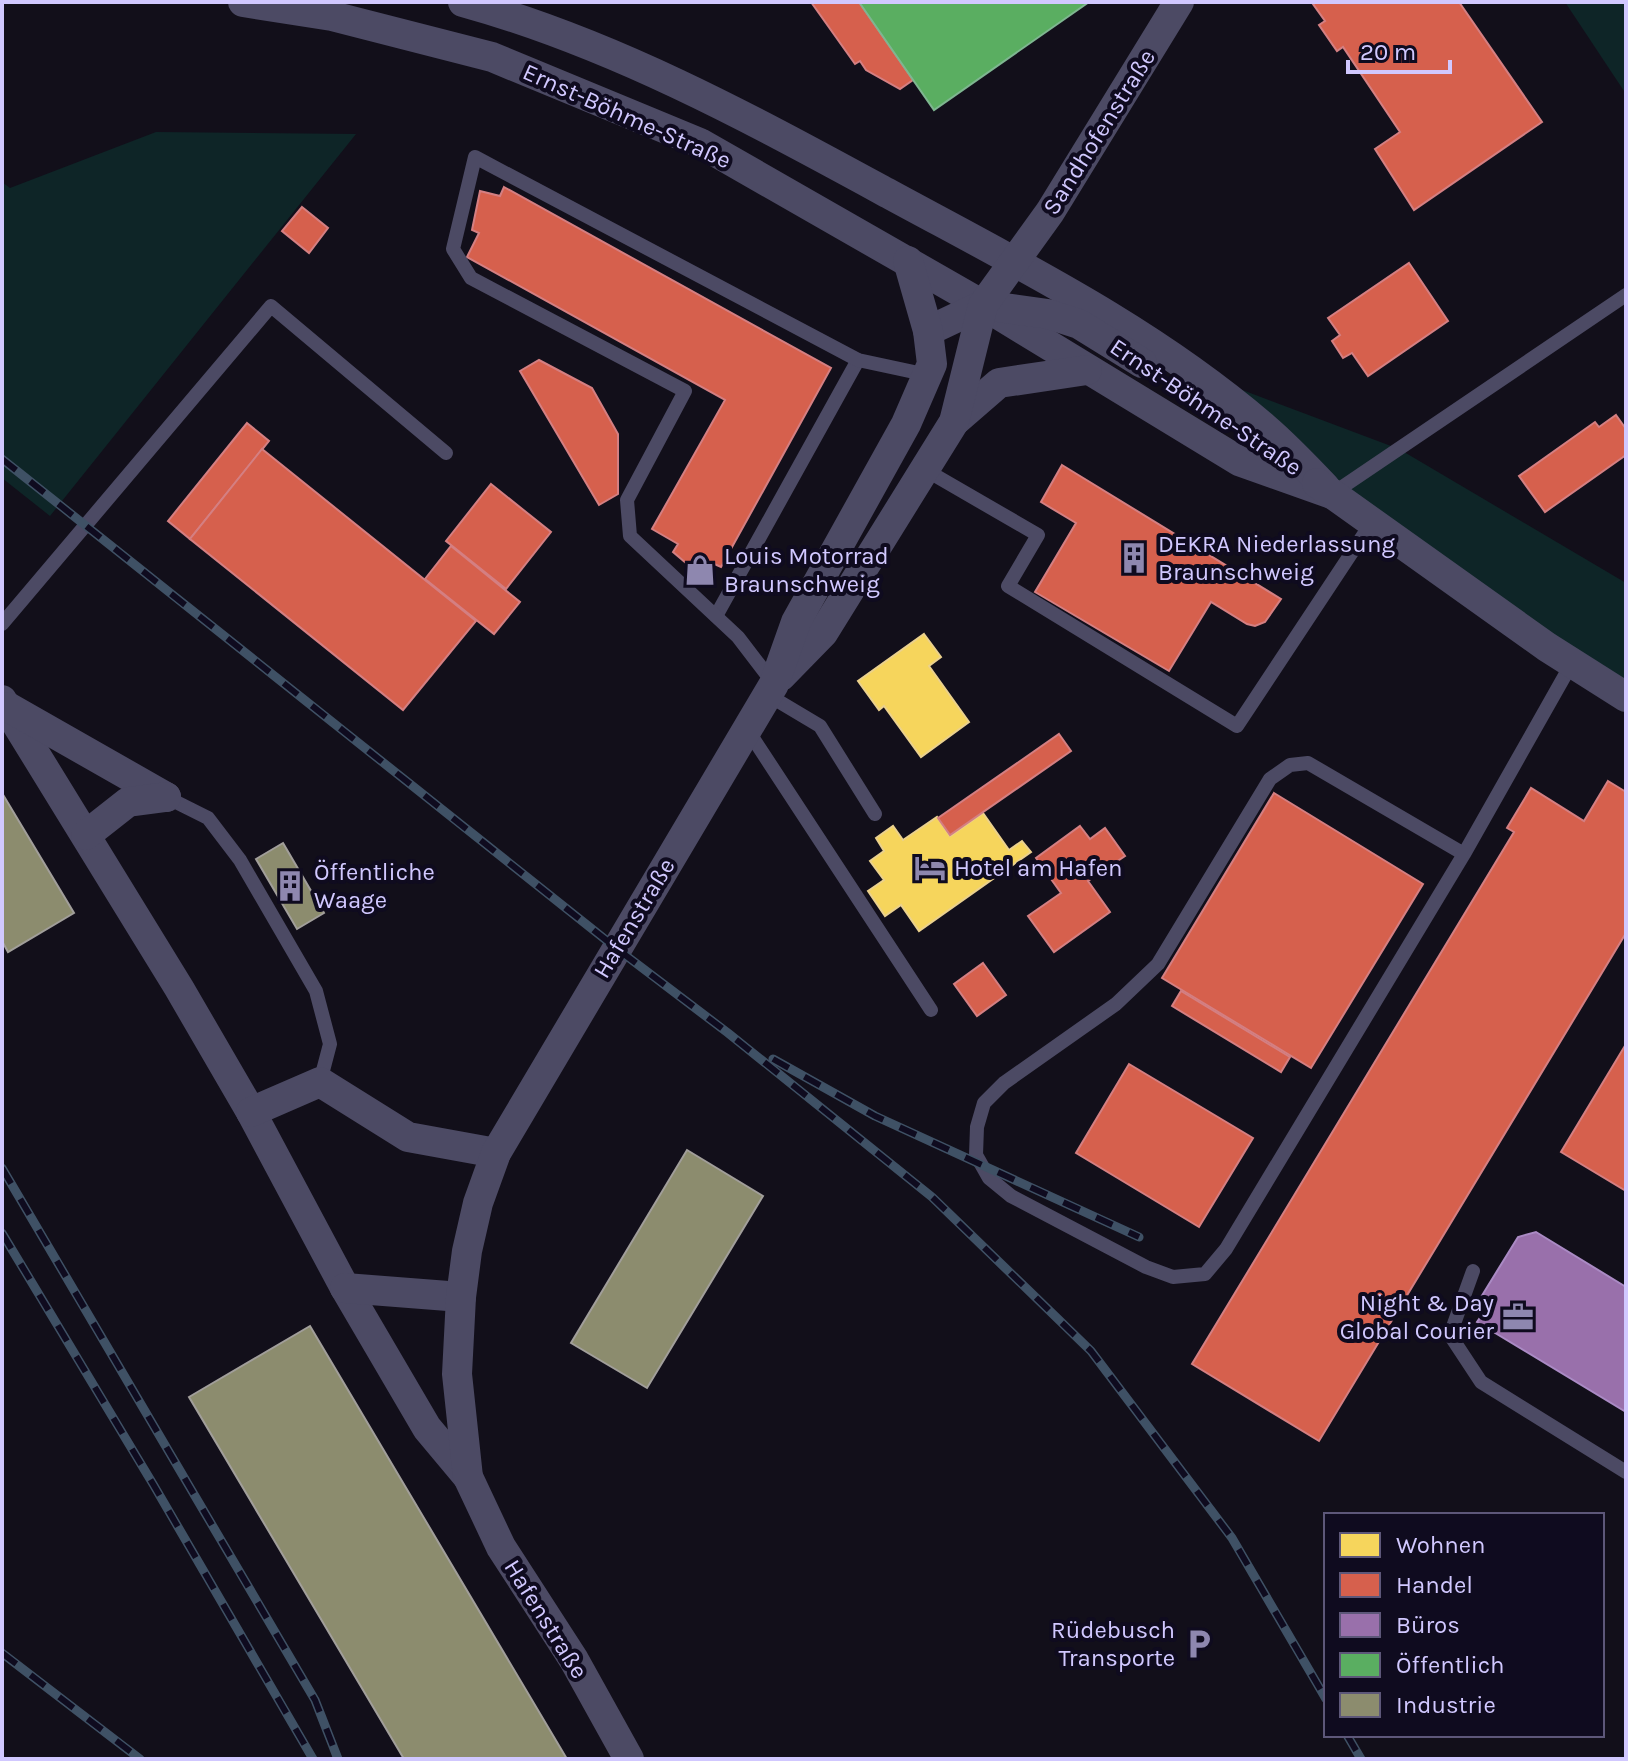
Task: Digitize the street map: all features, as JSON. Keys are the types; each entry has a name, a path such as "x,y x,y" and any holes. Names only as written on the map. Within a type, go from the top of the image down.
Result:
{"street":[{"name":"Ernst-Böhme-Straße","path":"243,2 332,16 492,57 700,143 983,305 1239,461 1332,494"},
{"name":"Ernst-Böhme-Straße","path":"463,2 511,15 643,66 770,128 1016,261 1114,319 1192,371 1266,428 1332,494"},
{"name":"Sandhofenstraße","path":"1016,261 1074,175 1179,2"},
{"name":"Hafenstraße","path":"771,690 796,622 906,424 932,364 928,331 908,261"},
{"path":"928,331 983,305 1016,261"},
{"name":"Ernst-Böhme-Straße","path":"983,305 1048,314 1079,324 1241,427 1572,663 1626,697"},
{"name":"Hafenstraße","path":"954,422 983,305"},
{"name":"Hafenstraße","path":"468,1477 457,1374 461,1297 478,1203 496,1153 771,690 823,633 954,422 999,383 1087,370"},
{"name":"Hafenstraße","path":"4,702 166,797"},
{"name":"Hafenstraße","path":"4,702 251,1112 345,1288 427,1428 468,1477 501,1547 574,1660 629,1759"},
{"path":"86,835 128,802 166,797"},
{"path":"251,1112 320,1082 408,1137 496,1153"},
{"path":"345,1288 461,1297"}],"lane":[{"path":"875,814 820,726 771,690 738,637 630,536 627,500 685,391 471,278 453,249 475,157 858,360 928,375"},
{"path":"1332,494 1626,295"},
{"path":"2,624 271,306 446,453"},
{"path":"716,616 858,360"},
{"path":"924,469 1038,535 1008,586 1237,726 1372,522"},
{"path":"1464,854 1308,763 1290,765 1270,779 1158,964 1116,1004 1004,1083 984,1103 977,1127 976,1155 989,1178 1011,1196 1146,1267 1173,1277 1205,1274 1226,1249 1464,854 1572,663"},
{"path":"747,729 931,1010"},
{"path":"166,797 208,818 240,860 316,991 330,1044 320,1082"},
{"path":"1473,1271 1450,1335 1481,1382 1626,1472"}],"green space":[{"path":"1565,2 1626,2 1626,94"},
{"path":"156,132 356,134 50,516 2,478 2,182 10,188"},
{"path":"1192,371 1399,449 1626,583 1626,696"}],"building: Wohnen":[{"path":"924,634 941,657 929,666 969,722 921,757 884,706 879,710 858,681"},
{"path":"983,813 1009,850 1022,841 1031,852 919,931 901,905 885,916 868,891 884,880 870,861 884,851 876,838 893,826 903,840 937,817 950,836"}],"building: Handel":[{"path":"811,2 859,2 913,80 900,89 866,70 860,61 855,64"},
{"path":"1459,2 1542,122 1414,210 1375,149 1400,132 1343,47 1337,51 1319,25 1325,21 1313,4"},
{"path":"504,187 831,368 721,567 712,563 700,575 673,552 678,544 652,529 725,400 467,257 479,233 472,230 480,191 500,196"},
{"path":"302,207 328,228 309,253 282,231"},
{"path":"1409,263 1448,321 1368,376 1352,353 1343,358 1332,341 1340,335 1328,318"},
{"path":"539,360 592,388 618,434 618,494 599,505 520,371"},
{"path":"1616,415 1626,429 1626,455 1545,512 1519,476 1595,422 1599,427"},
{"path":"247,423 269,441 190,539 168,521"},
{"path":"262,449 476,621 403,710 190,539"},
{"name":"DEKRA Niederlassung Braunschweig","path":"1062,465 1281,599 1265,622 1255,626 1211,602 1169,671 1035,592 1076,523 1041,502"},
{"path":"491,484 551,532 506,589 446,541"},
{"path":"451,546 520,602 494,634 425,579"},
{"path":"1059,734 1071,751 950,835 938,818"},
{"path":"1608,781 1626,792 1626,933 1319,1441 1192,1364 1514,832 1507,828 1531,788 1584,821"},
{"path":"1274,793 1423,884 1311,1068 1162,978"},
{"path":"1080,826 1090,839 1105,828 1125,856 1088,881 1110,912 1054,952 1028,916 1061,893 1036,858"},
{"path":"983,963 1006,995 977,1016 954,984"},
{"path":"1181,991 1290,1057 1281,1072 1172,1006"},
{"path":"1626,1044 1626,1191 1561,1152"},
{"path":"1129,1064 1253,1138 1199,1227 1076,1153"}],"building: Büros":[{"path":"1536,1232 1626,1287 1626,1412 1477,1322 1486,1309 1478,1302 1518,1237"}],"building: Öffentlich":[{"path":"859,2 1089,2 934,110"}],"building: Industrie":[{"path":"2,793 74,913 8,952 2,941"},
{"name":"Öffentliche Waage","path":"283,843 324,913 297,929 256,859"},
{"path":"687,1150 763,1196 647,1388 571,1343"},
{"path":"310,1326 567,1759 404,1759 189,1397"}],"railway":[{"path":"2,459 932,1197 1091,1351 1232,1538 1324,1696"},
{"path":"773,1059 875,1116 1139,1237"},
{"path":"2,1168 315,1700 338,1759"},
{"path":"2,1233 313,1759"},
{"path":"2,1653 140,1759"},
{"path":"1348,1737 1361,1759"}],"place":[{"name":"DEKRA Niederlassung Braunschweig","path":"1134,558"},
{"name":"Louis Motorrad Braunschweig","path":"700,570"},
{"name":"Hotel am Hafen","path":"930,868"},
{"name":"Öffentliche Waage","path":"290,886"},
{"name":"Night & Day Global Courier","path":"1518,1317"},
{"name":"Rüdebusch Transporte","path":"1199,1644"}]}
